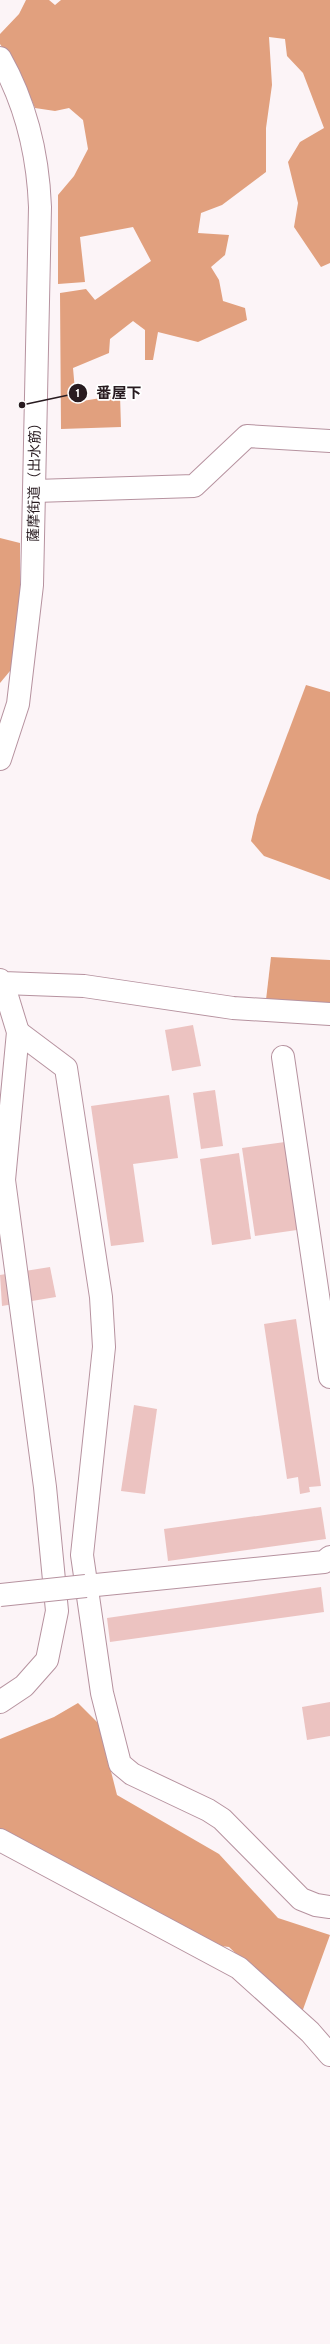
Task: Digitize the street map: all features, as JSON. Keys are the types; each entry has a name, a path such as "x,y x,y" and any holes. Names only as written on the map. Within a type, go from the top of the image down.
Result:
{"street":[{"name":"薩摩街道（出水筋）","path":"0,58 18,93 36,157 39,179 39,306 32,585 18,704 0,759"},
{"path":"35,490 194,486 247,436 330,441"},
{"path":"0,1702 24,1686 47,1660 57,1611 45,1487 4,1180 18,1032 2,982 84,986 233,1008 330,1014"},
{"path":"18,1032 66,1068 101,1297 104,1347 82,1555 102,1693 120,1764 132,1774 208,1810 222,1819 301,1899 316,1905 330,1907"},
{"path":"283,1057 330,1376"},
{"path":"0,1595 324,1562 330,1557"},
{"path":"0,1840 239,1968 310,2032 330,2055"}],"shaded area":[{"path":"26,0 49,0 55,5 61,0 330,0 330,263 321,267 294,227 298,203 288,162 300,142 324,128 303,73 287,56 285,39 269,37 272,85 266,128 266,172 222,205 201,213 198,233 229,235 225,255 211,267 219,280 223,301 245,308 247,320 198,342 158,332 153,360 145,360 145,330 133,321 110,339 109,353 73,368 76,402 120,395 121,427 61,429 60,293 86,289 95,300 151,261 133,227 80,237 85,282 58,284 58,195 74,176 88,149 83,120 69,108 55,111 35,108 21,75 0,44 0,34 19,14"},
{"path":"0,538 20,543 20,659 0,683"},
{"path":"306,685 330,692 330,880 264,856 251,841 257,815"},
{"path":"271,957 330,960 330,1016 264,1017"},
{"path":"78,1703 99,1724 117,1795 219,1854 278,1918 330,1935 301,2015 229,1947 178,1941 0,1841 0,1739 54,1717"}],"building":[{"path":"193,1025 201,1066 172,1071 165,1030"},
{"path":"215,1090 223,1146 201,1149 193,1093"},
{"path":"169,1095 178,1158 133,1164 144,1242 111,1246 91,1106"},
{"path":"285,1142 297,1230 255,1236 242,1148"},
{"path":"239,1153 251,1239 212,1245 200,1159"},
{"path":"50,1267 56,1297 2,1306 0,1275"},
{"path":"296,1319 321,1486 309,1487 310,1492 300,1494 298,1477 287,1479 264,1324"},
{"path":"134,1405 157,1409 145,1494 121,1491"},
{"path":"321,1507 326,1539 168,1561 164,1529"},
{"path":"321,1587 324,1612 110,1642 107,1618"},
{"path":"330,1702 330,1736 307,1740 302,1707"}],"place":[{"name":"番屋下","path":"22,405"}]}
